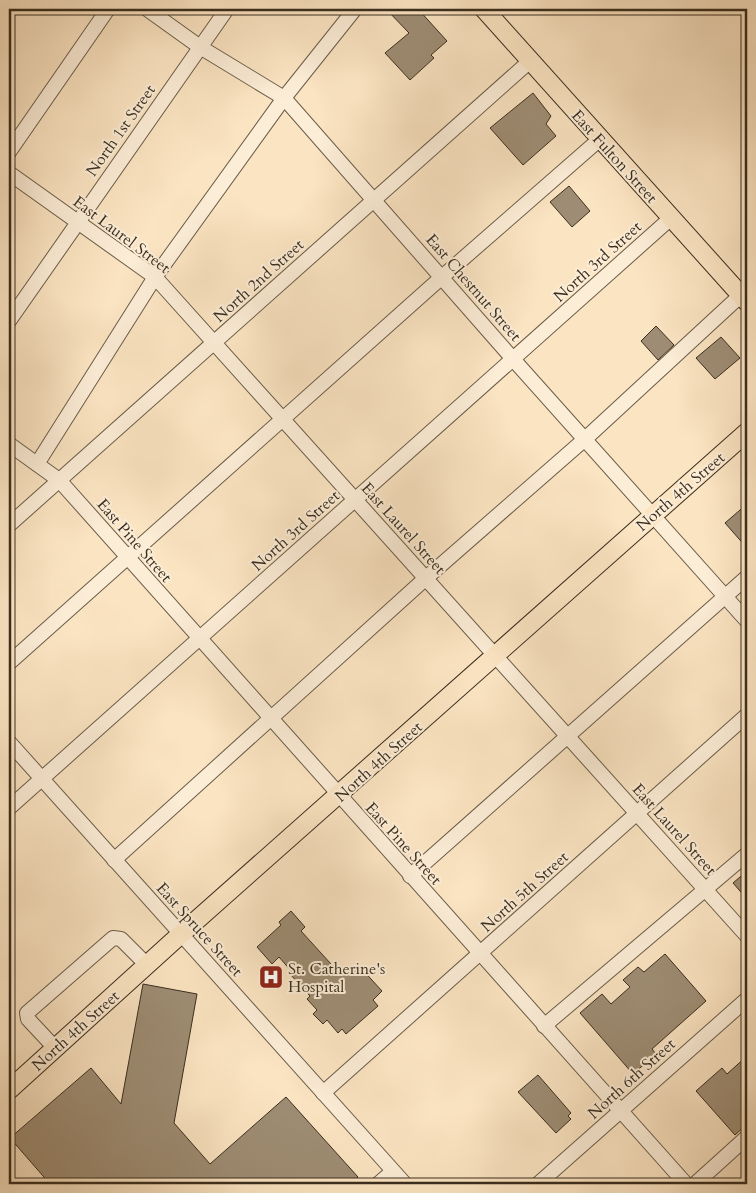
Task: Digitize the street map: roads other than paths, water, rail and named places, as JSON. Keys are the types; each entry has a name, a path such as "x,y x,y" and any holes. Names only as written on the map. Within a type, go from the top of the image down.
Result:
{"main road":[{"name":"East Fulton Street","path":"484,9 744,299"},
{"name":"North 4th Street","path":"9,1090 181,934 339,796 747,432"}],"street":[{"path":"9,152 108,9"},
{"name":"East Chestnut Street","path":"147,9 200,47 284,98 513,359 747,621"},
{"name":"North 1st Street","path":"9,321 226,9"},
{"path":"37,464 155,277 284,98 355,9"},
{"name":"North 2nd Street","path":"9,525 530,61"},
{"path":"9,663 600,140"},
{"name":"East Laurel Street","path":"9,173 155,277 747,936"},
{"name":"North 3rd Street","path":"9,808 671,218"},
{"path":"114,860 426,578 744,299"},
{"name":"East Pine Street","path":"9,444 59,480 686,1184"},
{"path":"410,876 747,577"},
{"name":"North 5th Street","path":"323,1093 747,715"},
{"name":"East Spruce Street","path":"9,742 405,1184"},
{"path":"544,1026 747,854"},
{"path":"55,1048 28,1019 28,1013 113,938 121,939 147,965"},
{"name":"North 6th Street","path":"538,1184 747,999"},
{"path":"695,1184 747,1137"},
{"path":"378,1184 393,1170"}],"place":[{"name":"St. Catherine's Hospital","path":"271,977"}]}
